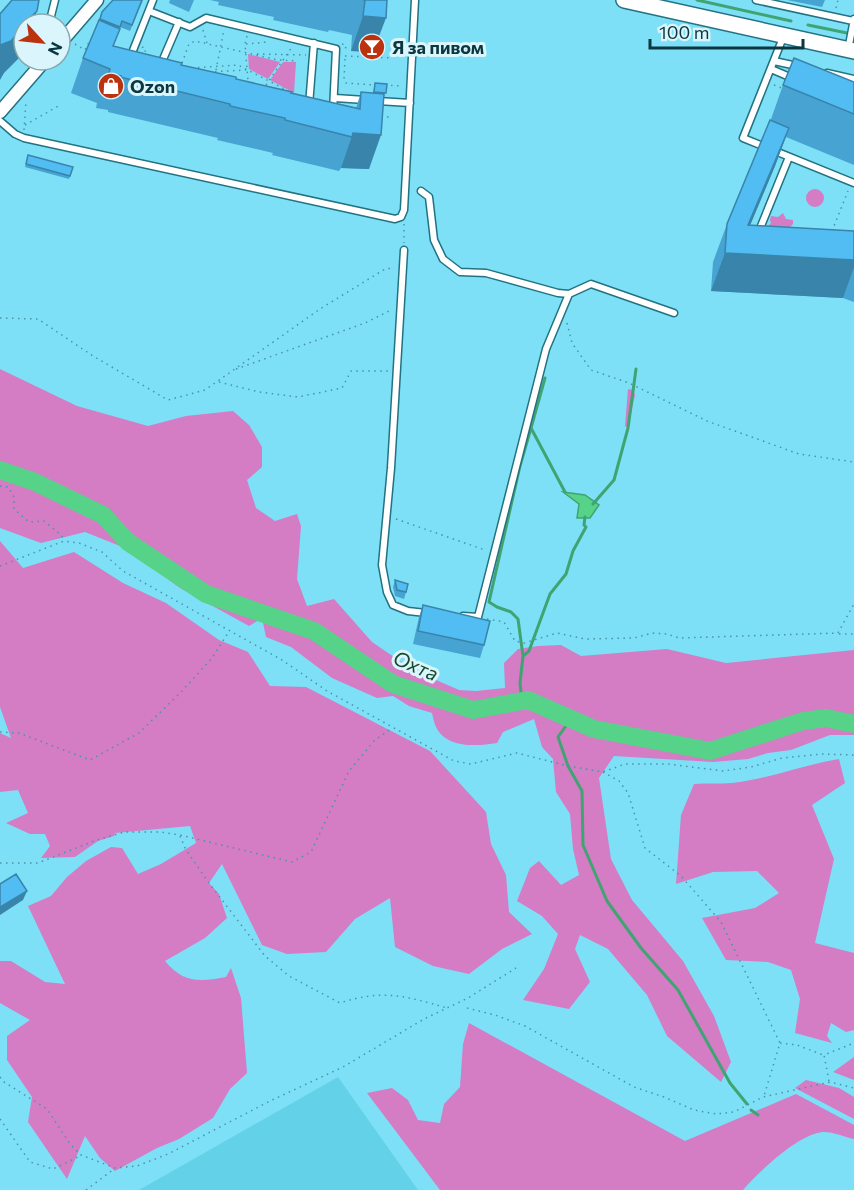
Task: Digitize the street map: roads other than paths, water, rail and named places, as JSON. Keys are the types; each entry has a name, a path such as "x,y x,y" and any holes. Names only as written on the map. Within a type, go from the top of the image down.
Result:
{"street":[{"path":"72,29 97,0"},
{"path":"624,0 851,50"},
{"path":"2,106 34,72"}],"lane":[{"path":"128,63 153,0"},
{"path":"0,121 15,134 24,138 395,219 401,217 404,210 415,0"},
{"path":"756,0 854,20 851,50"},
{"path":"149,11 190,27 206,18 333,48 338,52 334,109 331,115 325,118"},
{"path":"159,69 179,22"},
{"path":"784,36 743,138 852,184"},
{"path":"309,114 314,44"},
{"path":"774,61 807,68"},
{"path":"771,69 802,81"},
{"path":"819,71 854,79"},
{"path":"335,98 410,103"},
{"path":"757,236 789,157"},
{"path":"421,191 429,197 434,240 443,259 460,272 486,273 558,293 569,294 591,284 674,313"},
{"path":"404,250 382,565 393,605 408,611 431,613"},
{"path":"455,615 478,617 546,349 569,294"}],"waterway":[{"path":"697,0 791,21"},
{"path":"808,25 847,33"},
{"path":"593,504 614,480 628,428 636,369"},
{"path":"545,378 531,428 565,492"},
{"path":"522,701 520,683 523,656 518,619 511,612 489,602 531,428"},
{"name":"Охта","path":"0,470 35,482 103,515 128,542 206,594 314,631 393,684 473,710 528,700 594,729 710,751 803,721 826,718 854,724"},
{"path":"523,656 529,651 550,594 566,574 573,551 586,527 585,517"},
{"path":"581,723 568,723 558,737 568,766 582,791 583,845 607,901 641,948 678,990 730,1083 747,1104"},
{"path":"751,1110 758,1115"}],"place":[{"name":"Я за пивом","path":"372,47"},
{"name":"Ozon","path":"111,86"}]}
